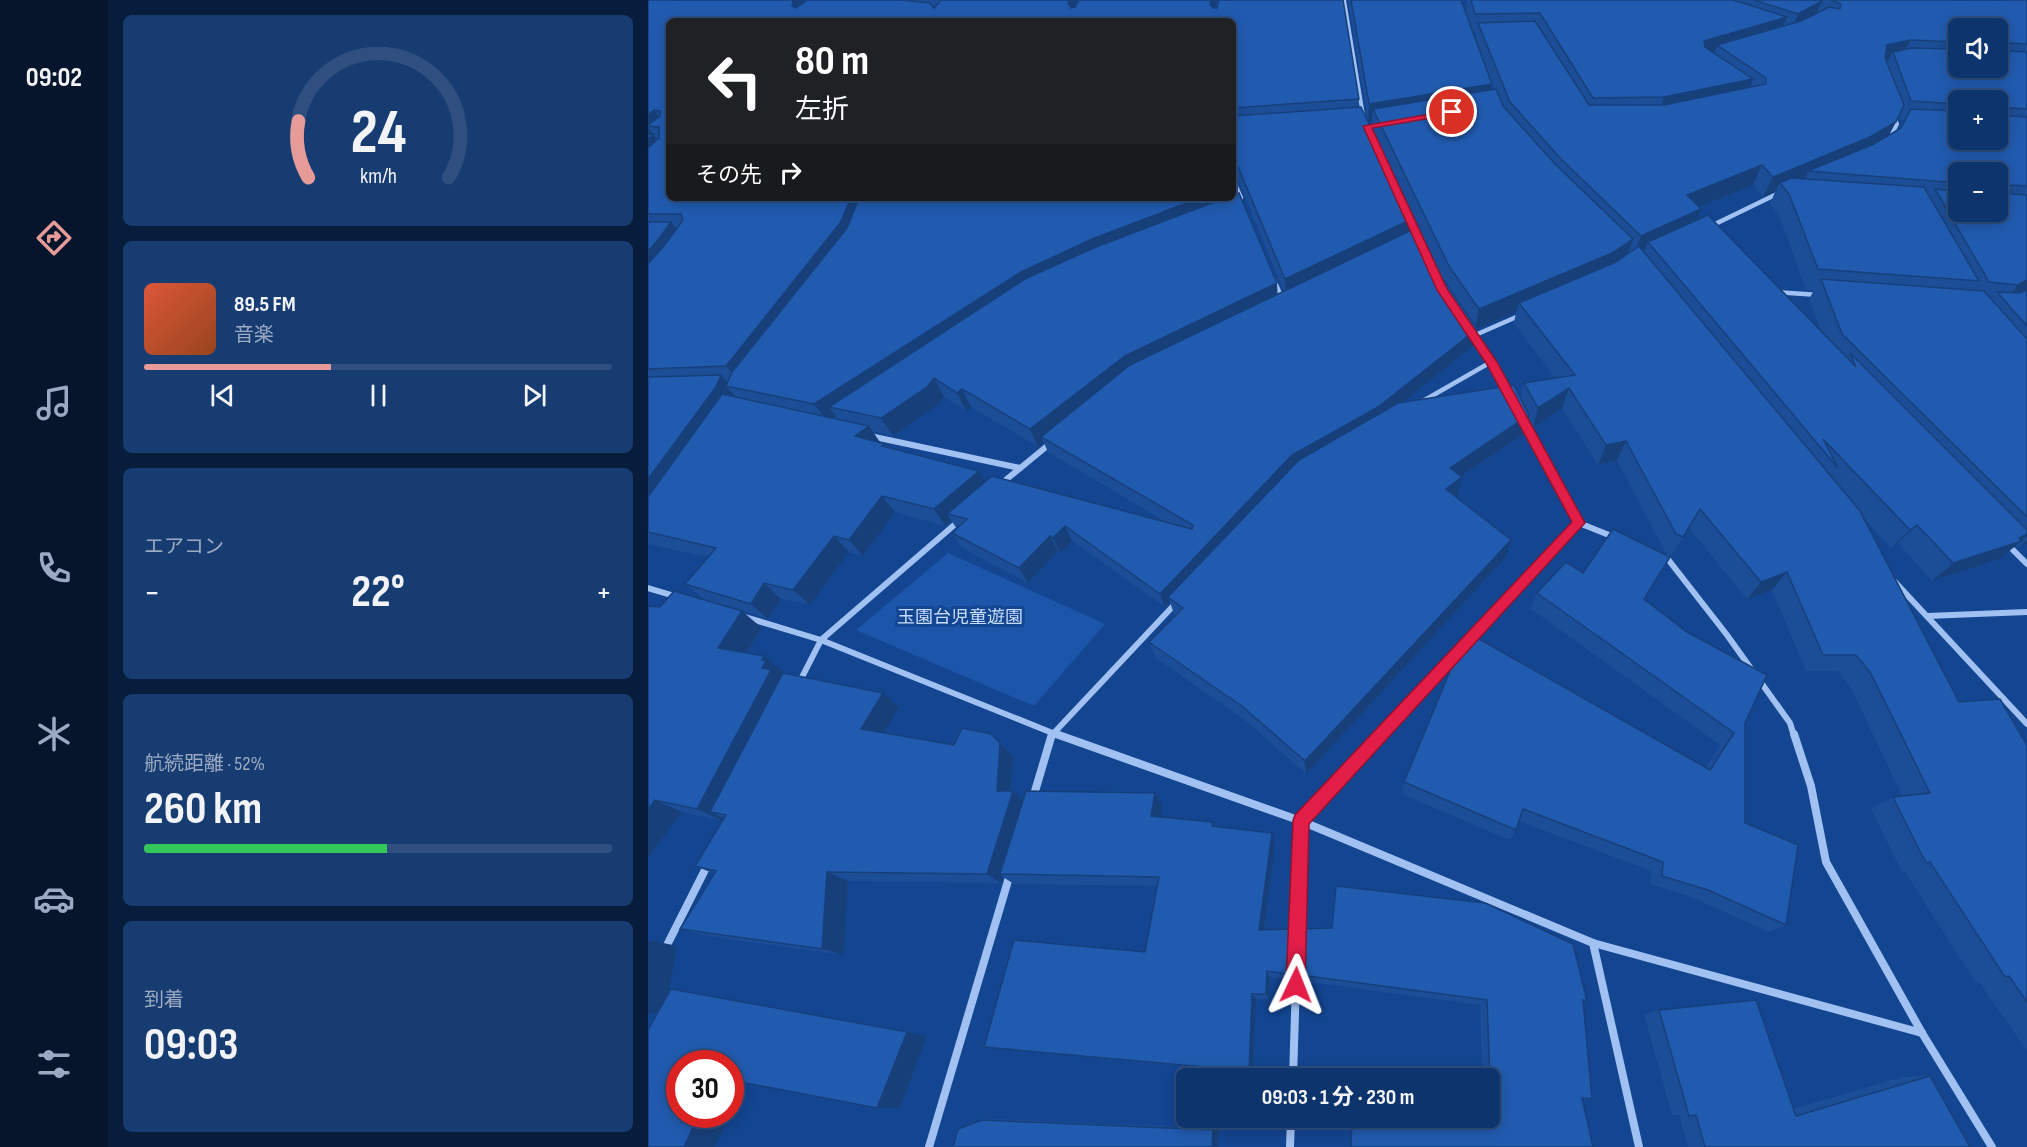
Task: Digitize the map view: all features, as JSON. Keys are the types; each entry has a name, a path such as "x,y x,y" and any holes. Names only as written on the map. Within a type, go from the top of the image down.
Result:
{"street":[{"path":"1344,0 1363,120"},
{"path":"1888,144 1897,124 1892,108"},
{"path":"1897,124 1907,125"},
{"path":"1236,187 1244,205"},
{"path":"1703,229 1775,194 1786,192"},
{"path":"1713,225 1720,234"},
{"path":"1270,270 1283,302"},
{"path":"1762,291 1820,296"},
{"path":"1273,307 1293,297"},
{"path":"1473,336 1525,313"},
{"path":"1467,326 1491,362 1513,402"},
{"path":"1420,404 1491,362"},
{"path":"1519,412 1579,523 1623,541"},
{"path":"863,435 1020,468"},
{"path":"993,492 1057,438"},
{"path":"794,693 821,640 966,515"},
{"path":"1293,1068 1301,821 1579,523"},
{"path":"2004,541 2027,564"},
{"path":"1656,554 1667,558 1727,634 1790,723 1811,786 1826,862 1922,1033 1992,1147"},
{"path":"1892,579 2027,724"},
{"path":"648,588 691,601"},
{"path":"1032,802 1052,733 1183,596"},
{"path":"1926,616 2027,612"},
{"path":"735,614 821,640 1052,733 1301,821 1593,944 1922,1033"},
{"path":"659,960 713,854"},
{"path":"929,1147 1011,871"},
{"path":"1593,944 1640,1147"},
{"path":"1290,1147 1291,1128"}],"green space":[{"name":"玉園台児童遊園","path":"948,553 1105,624 1034,706 856,630"}],"building":[{"path":"648,0 795,0 792,6 796,8 807,0 901,0 930,3 934,8 941,0 1070,0 1068,3 1071,8 1075,7 1079,0 1211,0 1210,4 1213,8 1217,8 1219,0 1343,0 1359,99 1236,108 1236,18 666,18 666,201 850,201 840,223 726,366 648,369 648,264 683,220 681,214 648,214 648,148 659,138 659,127 648,125 660,116 660,111 654,110 648,115"},
{"path":"1351,0 1461,0 1492,84 1369,104"},
{"path":"1471,0 1733,0 1787,17 1704,41 1705,47 1753,79 1664,97 1593,98 1540,13 1475,14"},
{"path":"1754,0 1822,0 1822,1 1798,14"},
{"path":"1831,0 2027,0 2027,44 2008,44 2008,18 1948,18 1948,42 1911,40 1887,45 1885,58 1904,105 1896,122 1870,137 1773,177 1762,165 1687,195 1701,209 1641,236 1561,159 1510,102 1478,23 1535,21 1589,105 1664,105 1766,84 1766,78 1717,45 1801,21 1829,7 1840,9 1841,4"},
{"path":"1912,48 1948,49 1948,78 2008,78 2008,49 2027,52 2027,109 2011,108 2008,110 2008,90 1948,90 1948,103 1911,101 1893,52"},
{"path":"1496,89 1503,106 1556,165 1633,239 1612,253 1479,309 1449,266 1373,109"},
{"path":"1361,107 1414,218 1285,279 1236,162 1236,116"},
{"path":"1911,109 1948,111 1948,150 2008,150 2008,113 2010,116 2027,117 2027,186 2012,185 2008,188 2008,162 1948,162 1948,182 1808,171 1874,144 1901,128"},
{"path":"1791,178 1924,187 1979,281 1818,269 1789,194 1780,183"},
{"path":"2008,188 2012,194 2027,195 2027,280 2018,285 1989,282 1954,222 2008,222"},
{"path":"1935,189 1948,190 1948,211"},
{"path":"1239,193 1277,283 1125,356 1030,429 962,389 957,393 934,378 927,387 881,418 829,407 1025,279 1096,247 1217,201 1236,201 1236,194"},
{"path":"858,201 1192,201 1092,239 1021,272 814,404 726,386 732,372 847,228"},
{"path":"1708,215 1856,367 1850,353 2027,530 2027,534 2019,538 2022,541 1953,563 1917,525 1910,530 1823,439 1838,468 1648,242"},
{"path":"648,222 671,222 648,251"},
{"path":"1418,227 1440,275 1477,329 1378,407 1292,455 1160,594 1065,526 1053,538 1050,536 1019,568 952,533 967,519 947,514 992,476 1192,529 1193,525 1041,437 1130,365"},
{"path":"1639,246 1860,511 1959,702 2000,699 2027,745 2027,1002 2009,976 2005,977 1930,862 1926,863 1893,797 1930,793 1870,672 1856,655 1823,655 1787,572 1761,582 1700,509 1683,537 1676,534 1626,441 1606,445 1569,388 1538,408 1524,383 1575,375 1519,303 1616,262"},
{"path":"1821,279 1984,291 2027,339 2027,517 1842,334"},
{"path":"2027,290 2027,326 1997,292 2020,293"},
{"path":"721,375 716,387 648,479 648,377"},
{"path":"1514,385 1529,415 1450,468 1462,477 1446,489 1511,540 1305,761 1243,707 1149,642 1183,608 1168,597 1299,460 1398,403"},
{"path":"722,394 869,426 855,436 885,444 882,446 979,471 934,509 882,496 849,540 834,536 793,590 764,583 751,604 685,584 716,548 648,532 648,497"},
{"path":"1613,529 1670,557 1644,599 1687,632 1767,675 1745,723 1745,823 1798,845 1786,925 1708,890 1662,876 1663,862 1523,809 1516,830 1404,782 1460,647 1472,635 1710,770 1734,733 1537,593 1566,562 1583,573"},
{"path":"674,591 742,611 718,648 764,656 762,660 766,661 762,668 771,670 697,809 655,800 648,809 648,606 660,607"},
{"path":"783,673 883,693 861,729 954,745 962,728 991,734 1000,743 997,791 1013,791 987,874 827,872 822,949 680,929 716,871 695,866 726,815 710,812"},
{"path":"1026,791 1155,793 1151,816 1213,822 1212,826 1272,833 1259,930 1289,929 1288,974 1267,971 1266,994 1252,994 1249,1068 1216,1068 984,1047 1014,940 1145,952 1159,877 1000,874"},
{"path":"1336,886 1485,903 1573,944 1587,1001 1583,1000 1592,1099 1582,1098 1593,1147 1351,1147 1352,1128 1500,1128 1500,1068 1490,1068 1487,1000 1300,975 1302,929 1332,928"},
{"path":"671,989 907,1032 877,1108 744,1083 744,1050 666,1050 666,1128 693,1128 684,1147 648,1147 648,1030"},
{"path":"1756,1000 1796,1116 1930,1076 1970,1147 1705,1147 1696,1115 1689,1116 1659,1010"},
{"path":"982,1120 1213,1130 1212,1147 953,1147 958,1129"}],"route":[{"path":"1296,985 1301,821 1579,523 1491,362 1442,290 1367,126 1452,112"}]}
